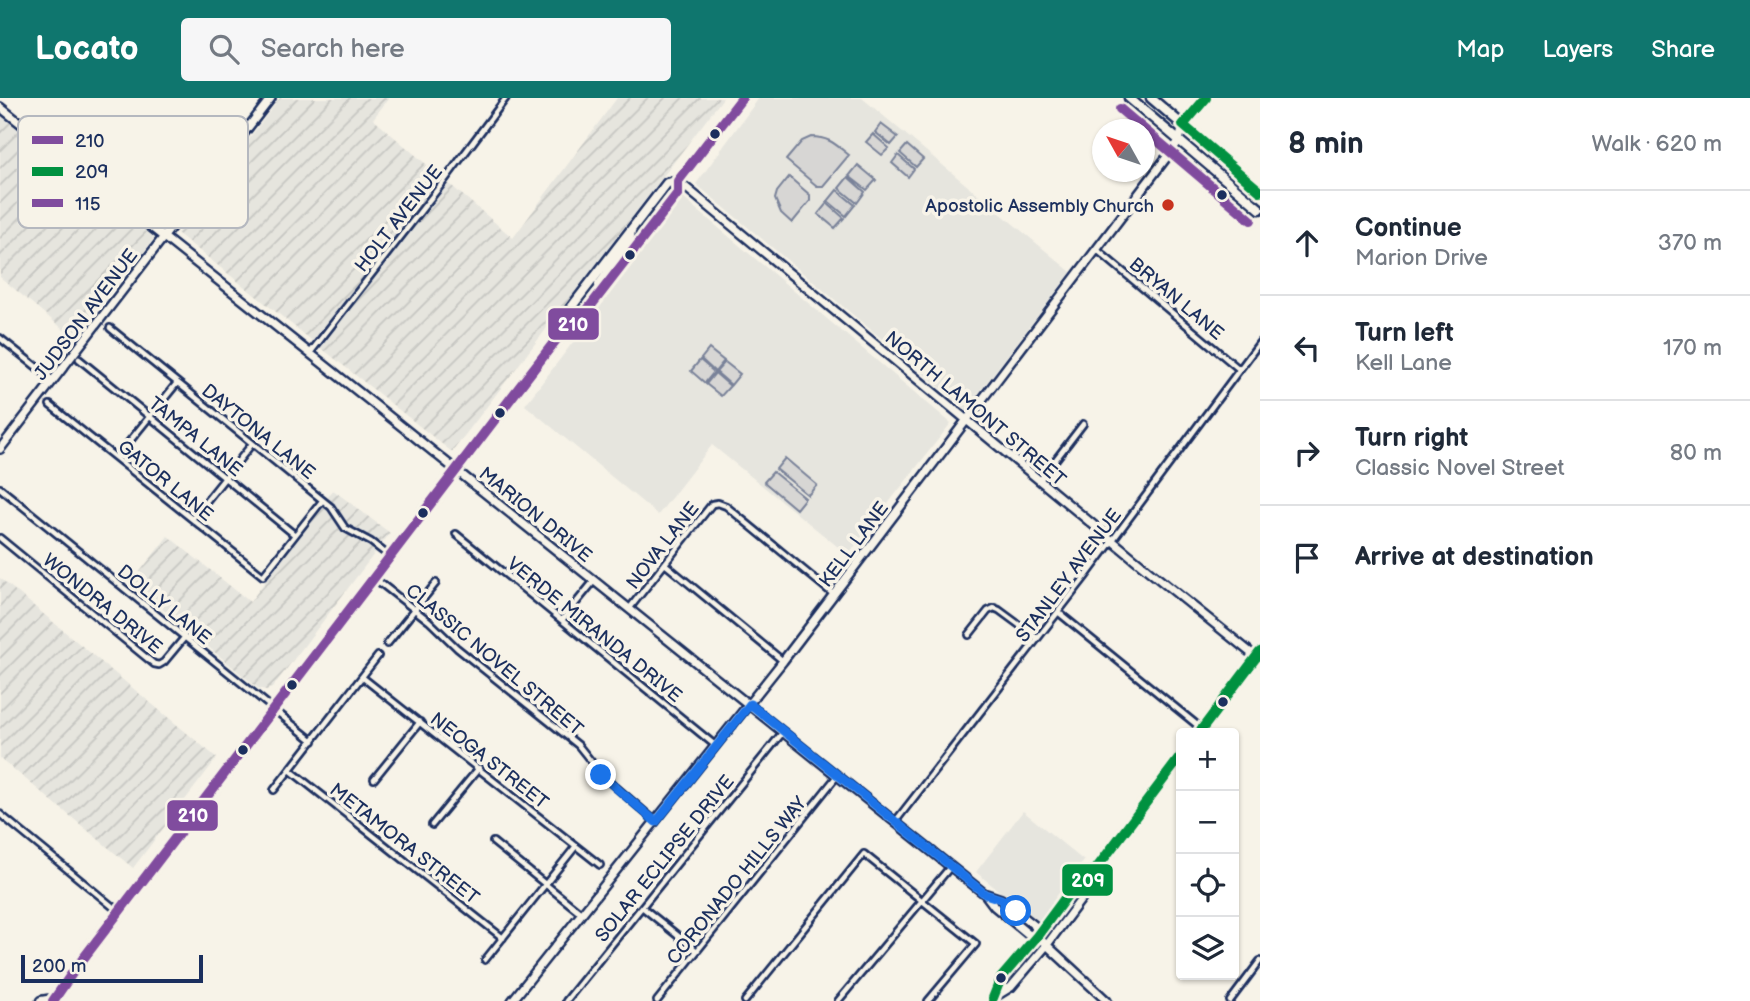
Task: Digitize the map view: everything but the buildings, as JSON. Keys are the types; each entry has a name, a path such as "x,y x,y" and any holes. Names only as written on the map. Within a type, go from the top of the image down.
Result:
{"main road":[{"path":"41,1001 53,1000 559,336 582,317 678,193 678,181 742,98"},
{"path":"1129,98 1260,209"},
{"path":"1151,98 1260,191"},
{"path":"559,336 570,309 632,228 667,183 678,181"},
{"path":"602,291 599,285 628,246 632,228"}],"street":[{"name":"JUDSON AVENUE","path":"248,128 271,98"},
{"name":"HOLT AVENUE","path":"310,353 506,98"},
{"name":"KELL LANE","path":"512,1001 717,746 834,595 1179,141 1183,125 1206,98"},
{"name":"MARION DRIVE","path":"0,107 18,121"},
{"name":"NORTH LAMONT STREET","path":"678,181 1111,540 1258,655"},
{"name":"MARION DRIVE","path":"152,228 951,866 1028,934 1037,936 1107,1001"},
{"name":"JUDSON AVENUE","path":"0,449 170,228"},
{"name":"BRYAN LANE","path":"1096,249 1239,369"},
{"name":"DAYTONA LANE","path":"110,328 331,507 345,528 390,556"},
{"path":"0,338 53,381"},
{"name":"STANLEY AVENUE","path":"895,822 1058,612 1260,342"},
{"name":"TAMPA LANE","path":"79,359 296,535"},
{"path":"116,458 177,383"},
{"name":"GATOR LANE","path":"50,405 263,576 296,535"},
{"path":"1040,481 1083,424"},
{"path":"192,519 252,444"},
{"name":"DOLLY LANE","path":"0,488 313,741"},
{"path":"296,535 323,501"},
{"name":"NOVA LANE","path":"629,609 712,504 718,503 726,506 834,595"},
{"name":"VERDE MIRANDA DRIVE","path":"456,534 717,746"},
{"name":"WONDRA DRIVE","path":"0,538 154,664 164,662 184,638"},
{"path":"665,564 783,661"},
{"name":"CLASSIC NOVEL STREET","path":"373,578 578,745 601,775 656,822"},
{"path":"562,621 594,581"},
{"path":"387,644 436,583"},
{"path":"969,635 988,611 994,608 1037,638"},
{"path":"1058,612 1196,728"},
{"path":"1202,728 1258,655"},
{"path":"274,790 378,656"},
{"name":"NEOGA STREET","path":"362,677 600,865"},
{"path":"374,779 420,722"},
{"name":"SOLAR ECLIPSE DRIVE","path":"566,1001 783,732"},
{"path":"992,999 1011,987 1046,946 1085,894 1084,885 1176,763"},
{"path":"432,825 479,768"},
{"name":"METAMORA STREET","path":"290,771 503,938"},
{"name":"CORONADO HILLS WAY","path":"657,1001 837,776"},
{"path":"0,814 119,912"},
{"path":"493,842 582,914"},
{"path":"485,960 576,846"},
{"path":"746,1001 864,854 976,944 929,1001"},
{"path":"838,1001 951,866"},
{"path":"992,999 1001,978 1074,886 1084,885"},
{"path":"642,907 697,951"},
{"path":"1230,1001 1260,961"}],"shaded area":[{"path":"280,98 389,98 373,119 513,238 617,98 723,98 452,452 177,233 181,228 248,228 248,140"},
{"path":"759,98 862,98 1071,272 966,409 696,184"},
{"path":"0,115 18,129 18,228 141,228 154,238 74,338 0,277"},
{"path":"881,124 898,137 891,145 875,132"},
{"path":"873,134 889,148 882,155 866,142"},
{"path":"811,137 836,144 849,155 823,186 817,186 786,160 802,141"},
{"path":"907,145 923,159 916,167 900,153"},
{"path":"898,155 914,169 908,177 892,163"},
{"path":"858,165 876,180 867,190 849,176"},
{"path":"789,177 810,195 810,201 792,223 781,213 775,199"},
{"path":"848,177 865,192 857,203 839,188"},
{"path":"837,190 855,205 846,216 828,201"},
{"path":"683,198 951,423 848,555 712,445 658,515 525,405"},
{"path":"827,203 844,218 835,228 818,214"},
{"path":"709,349 724,361 715,372 701,359"},
{"path":"700,360 714,372 705,383 691,371"},
{"path":"725,362 740,374 731,385 716,372"},
{"path":"715,373 730,386 721,396 706,384"},
{"path":"785,458 817,485 808,495 776,469"},
{"path":"773,472 805,498 796,509 764,482"},
{"path":"333,490 390,533 272,688 258,688 131,583 168,536 250,602"},
{"path":"0,578 217,758 133,868 0,758"},
{"path":"1023,811 1084,861 1037,921 976,872"}],"transit line":[{"name":"210","path":"53,1001 518,389 559,336 582,317 678,193 678,181 742,98"},
{"name":"209","path":"1206,98 1183,125 1260,191"},
{"name":"115","path":"1120,109 1251,220"},
{"name":"209","path":"1203,728 1260,652"},
{"name":"209","path":"993,998 1001,978 1074,886 1084,885 1176,763"}],"place":[{"name":"Apostolic Assembly Church","path":"1168,205"}],"route":[{"path":"601,775 656,822 750,704 985,894 1001,899 1016,911"}]}
